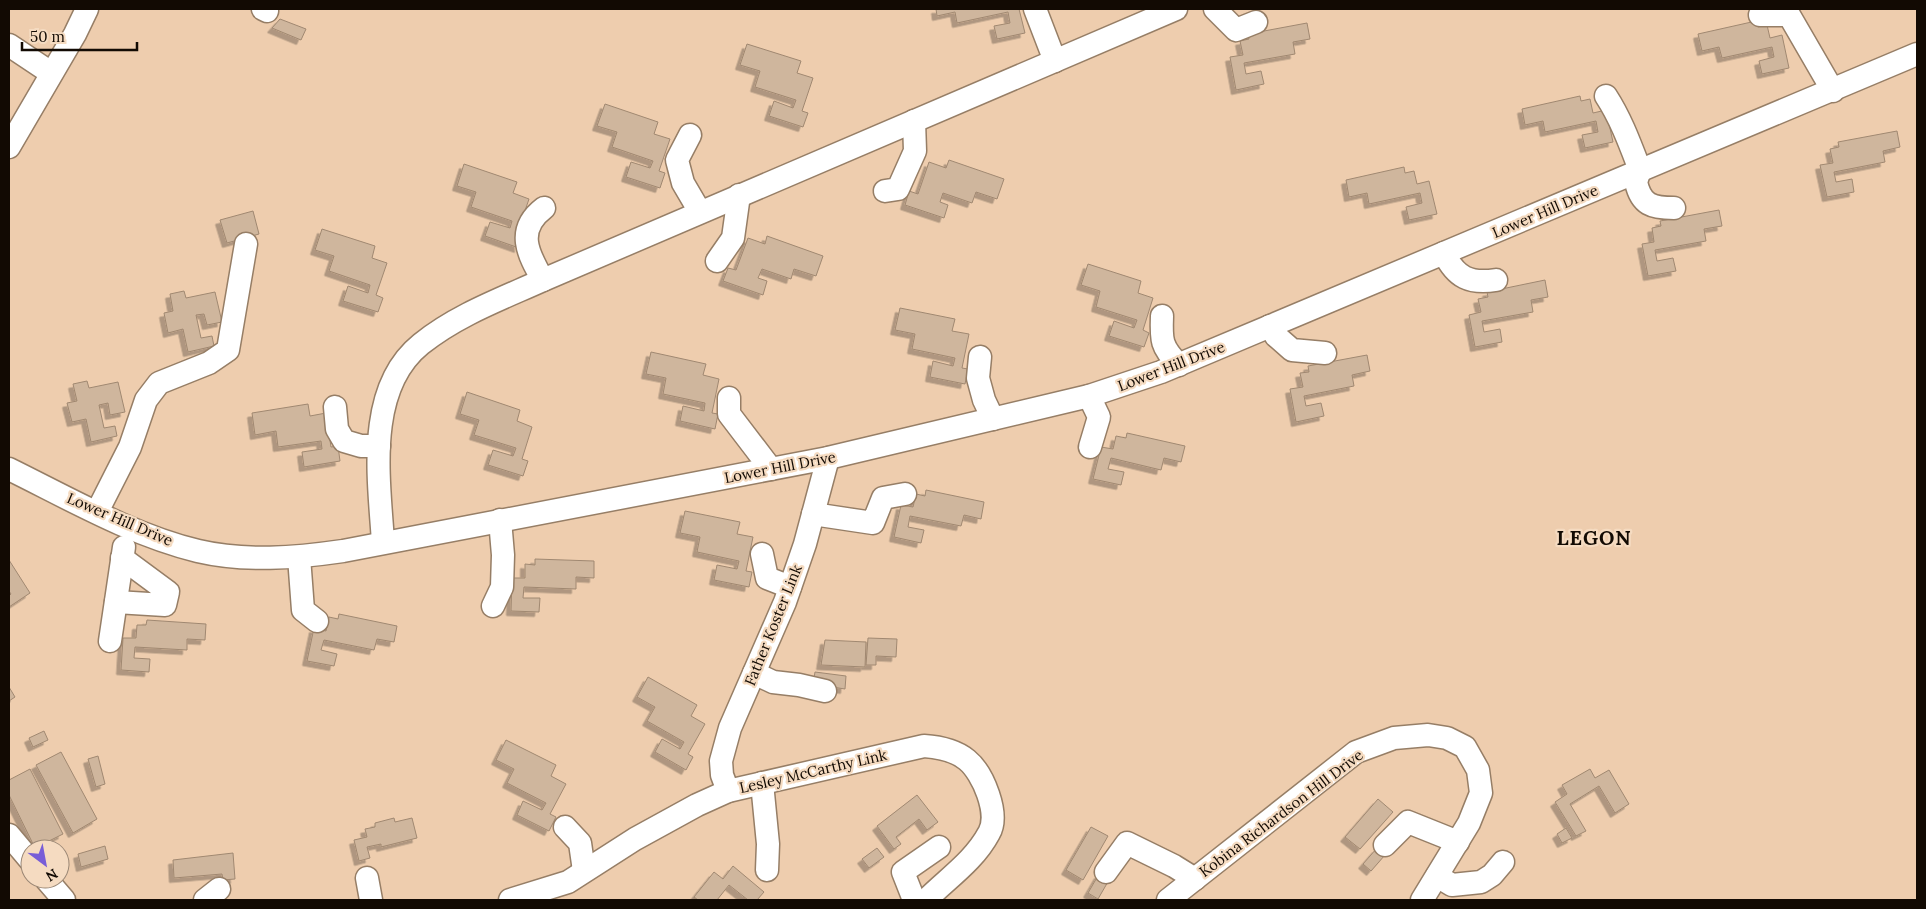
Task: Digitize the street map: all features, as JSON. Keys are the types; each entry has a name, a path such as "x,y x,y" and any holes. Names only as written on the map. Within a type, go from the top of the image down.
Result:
{"street":[{"path":"9,148 75,34 87,9"},
{"path":"1035,9 1055,61"},
{"path":"383,542 378,464 384,407 392,384 404,362 420,344 471,312 542,280 1176,9"},
{"path":"1215,9 1236,30 1256,22"},
{"path":"1760,15 1789,15 1833,91"},
{"path":"9,45 51,73"},
{"name":"Lower Hill Drive","path":"9,469 127,526 198,551 242,556 299,557 828,458 1089,396 1179,365 1917,54"},
{"path":"1606,96 1625,130 1640,170 1636,182 1642,198 1650,206 1656,208 1674,208"},
{"path":"885,192 898,188 915,151 914,121"},
{"path":"690,134 677,160 683,183 700,212"},
{"path":"717,261 733,238 739,195"},
{"path":"542,280 527,243 529,222 544,208"},
{"path":"97,512 130,447 146,400 150,394 159,383 209,363 228,350 246,244"},
{"path":"1444,253 1452,268 1473,282 1496,280"},
{"path":"1162,316 1161,335 1166,352 1179,365"},
{"path":"1270,326 1276,336 1292,350 1325,354"},
{"path":"980,357 978,378 984,400 993,419"},
{"path":"1089,396 1099,417 1090,447"},
{"path":"729,398 728,414 770,469"},
{"path":"335,407 337,429 344,441 361,446 379,446"},
{"name":"Father Koster Link","path":"728,791 722,775 721,761 730,728 790,587 828,458"},
{"path":"813,514 873,523 883,498 905,494"},
{"path":"493,606 502,587 503,555 500,520"},
{"path":"110,642 127,526"},
{"path":"762,554 768,578 790,587"},
{"path":"299,557 303,610 316,621"},
{"path":"116,602 165,605 168,592 122,558"},
{"path":"754,673 773,682 825,690"},
{"name":"Kobina Richardson Hill Drive","path":"1168,900 1356,752 1394,738 1428,735 1447,738 1465,747 1478,770 1481,793 1470,823 1422,900"},
{"name":"Lesley McCarthy Link","path":"510,900 576,877 635,839 697,805 728,791 924,746 943,748 967,760 984,783 992,808 991,832 972,859 926,900"},
{"path":"762,783 768,844 767,870"},
{"path":"1385,845 1408,822 1458,842"},
{"path":"549,900 576,877 580,843 565,827"},
{"path":"9,835 20,848"},
{"path":"1106,872 1127,843 1174,866 1195,879"},
{"path":"914,900 903,872 939,847"},
{"path":"1437,876 1452,885 1481,882 1492,875 1502,862"},
{"path":"367,878 372,900"},
{"path":"55,889 64,900"}],"shaded area":[{"path":"9,9 1917,9 1917,900 9,900"}],"building":[{"path":"936,9 1019,9 1025,33 997,39 994,26 1010,23 1008,12 957,23 955,12 937,16"},
{"path":"280,19 306,29 301,40 272,28"},
{"path":"1756,21 1758,27 1767,25 1770,38 1782,35 1789,68 1762,74 1759,61 1774,57 1772,47 1722,58 1719,47 1702,51 1698,34"},
{"path":"1307,23 1310,39 1293,42 1295,54 1244,63 1246,74 1261,71 1264,84 1236,90 1230,57 1243,55 1240,41 1249,39 1248,34"},
{"path":"747,44 801,61 797,73 813,78 802,111 808,113 803,127 769,116 774,101 793,108 796,100 755,87 760,71 740,65"},
{"path":"1580,96 1581,101 1590,99 1593,113 1606,110 1613,142 1585,148 1582,135 1598,132 1596,121 1545,132 1543,121 1525,125 1522,109"},
{"path":"605,104 658,122 654,134 670,139 659,171 665,173 660,188 626,177 631,162 650,168 653,161 612,147 617,132 597,126"},
{"path":"1897,131 1900,147 1883,151 1885,162 1834,172 1836,182 1852,179 1854,192 1827,197 1820,165 1833,163 1830,149 1839,147 1838,142"},
{"path":"949,160 1004,179 997,199 976,192 972,203 943,193 940,202 948,205 944,218 905,205 909,191 918,194 929,162 946,168"},
{"path":"464,164 517,182 513,193 529,199 518,231 519,248 485,236 490,222 510,228 512,221 471,207 476,192 457,186"},
{"path":"1404,167 1405,173 1414,171 1417,184 1429,181 1437,214 1409,220 1406,207 1422,203 1420,193 1369,204 1367,193 1349,197 1346,180"},
{"path":"1719,210 1722,226 1704,229 1706,241 1655,250 1657,261 1673,258 1676,271 1648,276 1642,244 1654,242 1652,228 1661,226 1660,221"},
{"path":"253,211 259,234 227,243 220,220"},
{"path":"322,229 375,246 372,258 387,263 376,295 383,298 378,312 343,301 348,286 368,293 370,285 329,271 334,256 315,250"},
{"path":"767,236 823,256 816,276 794,269 791,279 762,269 758,278 767,281 763,295 723,281 728,268 736,270 748,238 765,244"},
{"path":"1088,264 1141,281 1138,293 1153,298 1143,330 1149,333 1144,347 1109,336 1114,321 1134,328 1137,320 1096,307 1100,291 1081,285"},
{"path":"1545,280 1548,297 1531,300 1533,312 1482,321 1484,332 1500,329 1502,342 1475,347 1469,315 1481,312 1478,299 1488,297 1487,292"},
{"path":"184,291 186,298 215,292 222,322 207,325 204,314 196,315 201,338 212,336 214,346 188,352 183,329 168,333 164,313 173,311 170,294"},
{"path":"900,308 955,319 952,331 969,334 962,368 968,369 965,384 930,377 933,361 953,366 955,358 912,349 915,334 895,330"},
{"path":"651,352 706,364 703,375 719,379 712,413 718,414 715,429 680,421 683,406 704,411 705,403 663,394 666,378 646,374"},
{"path":"1367,355 1370,371 1352,375 1354,386 1304,396 1306,406 1321,403 1324,416 1296,422 1290,389 1303,387 1300,373 1309,372 1308,366"},
{"path":"87,381 89,388 118,382 125,412 110,415 108,403 99,405 104,428 115,426 117,436 91,442 86,419 72,422 67,403 77,401 73,384"},
{"path":"467,392 520,410 517,421 532,427 522,459 528,461 523,476 488,465 493,450 513,456 516,448 474,435 479,420 460,414"},
{"path":"308,404 310,416 326,413 331,447 338,446 340,461 304,467 302,452 322,449 321,441 278,447 276,431 255,435 252,413"},
{"path":"1127,433 1185,446 1181,462 1164,458 1161,470 1111,458 1108,469 1124,472 1121,485 1093,479 1101,447 1113,449 1116,436 1126,438"},
{"path":"926,490 984,502 981,519 964,515 961,526 910,516 908,527 924,530 921,543 894,537 901,505 913,507 916,494 925,496"},
{"path":"685,511 740,522 737,534 753,537 746,571 752,572 749,587 714,580 717,565 737,569 739,561 697,552 700,537 680,533"},
{"path":"535,559 594,561 594,578 576,577 576,589 524,587 523,598 540,598 539,612 511,611 512,578 525,578 525,564 535,565"},
{"path":"9,560 30,593 9,607 9,596 11,594 9,591"},
{"path":"339,614 397,626 394,642 377,639 374,650 324,640 321,650 337,654 334,666 307,661 314,628 326,631 329,617 338,619"},
{"path":"147,620 206,624 205,640 187,639 187,650 135,647 134,658 150,659 149,672 121,670 123,638 136,638 137,625 146,625"},
{"path":"868,638 897,639 896,657 876,656 876,665 866,665"},
{"path":"825,640 866,642 865,667 821,665"},
{"path":"815,672 846,676 845,689 813,684"},
{"path":"648,677 697,705 691,716 705,724 688,754 693,757 686,770 655,752 662,739 680,749 684,742 647,721 655,707 637,697"},
{"path":"9,687 15,697 9,701"},
{"path":"44,731 48,740 33,747 29,738"},
{"path":"506,740 556,765 551,776 566,784 550,814 556,817 549,831 517,815 523,801 542,810 546,803 507,783 514,769 496,760"},
{"path":"61,752 97,819 73,833 36,765"},
{"path":"98,756 105,784 96,787 88,759"},
{"path":"30,769 63,834 53,839 31,839 9,795 9,780"},
{"path":"1590,769 1595,778 1609,770 1629,804 1615,813 1599,786 1570,804 1586,831 1576,836 1555,802 1567,794 1562,785"},
{"path":"917,795 938,822 927,830 919,819 896,837 901,844 894,849 877,826"},
{"path":"1378,799 1393,812 1360,849 1345,837"},
{"path":"394,818 395,822 412,818 417,838 381,847 381,844 367,847 370,858 359,861 354,840 367,837 365,829 375,827 375,823"},
{"path":"1091,827 1108,836 1083,880 1066,870"},
{"path":"1566,828 1572,838 1562,843 1557,834"},
{"path":"105,846 108,859 81,867 78,854"},
{"path":"877,848 884,857 869,868 862,859"},
{"path":"1377,848 1385,855 1371,871 1363,864"},
{"path":"233,853 235,879 223,880 222,874 174,878 173,860"},
{"path":"733,866 764,892 757,900 748,900 729,885 717,900 698,900 694,897 714,872 723,879"},
{"path":"1099,874 1109,880 1098,899 1088,893"}],"district":[{"name":"LEGON","path":"1594,537"}]}
